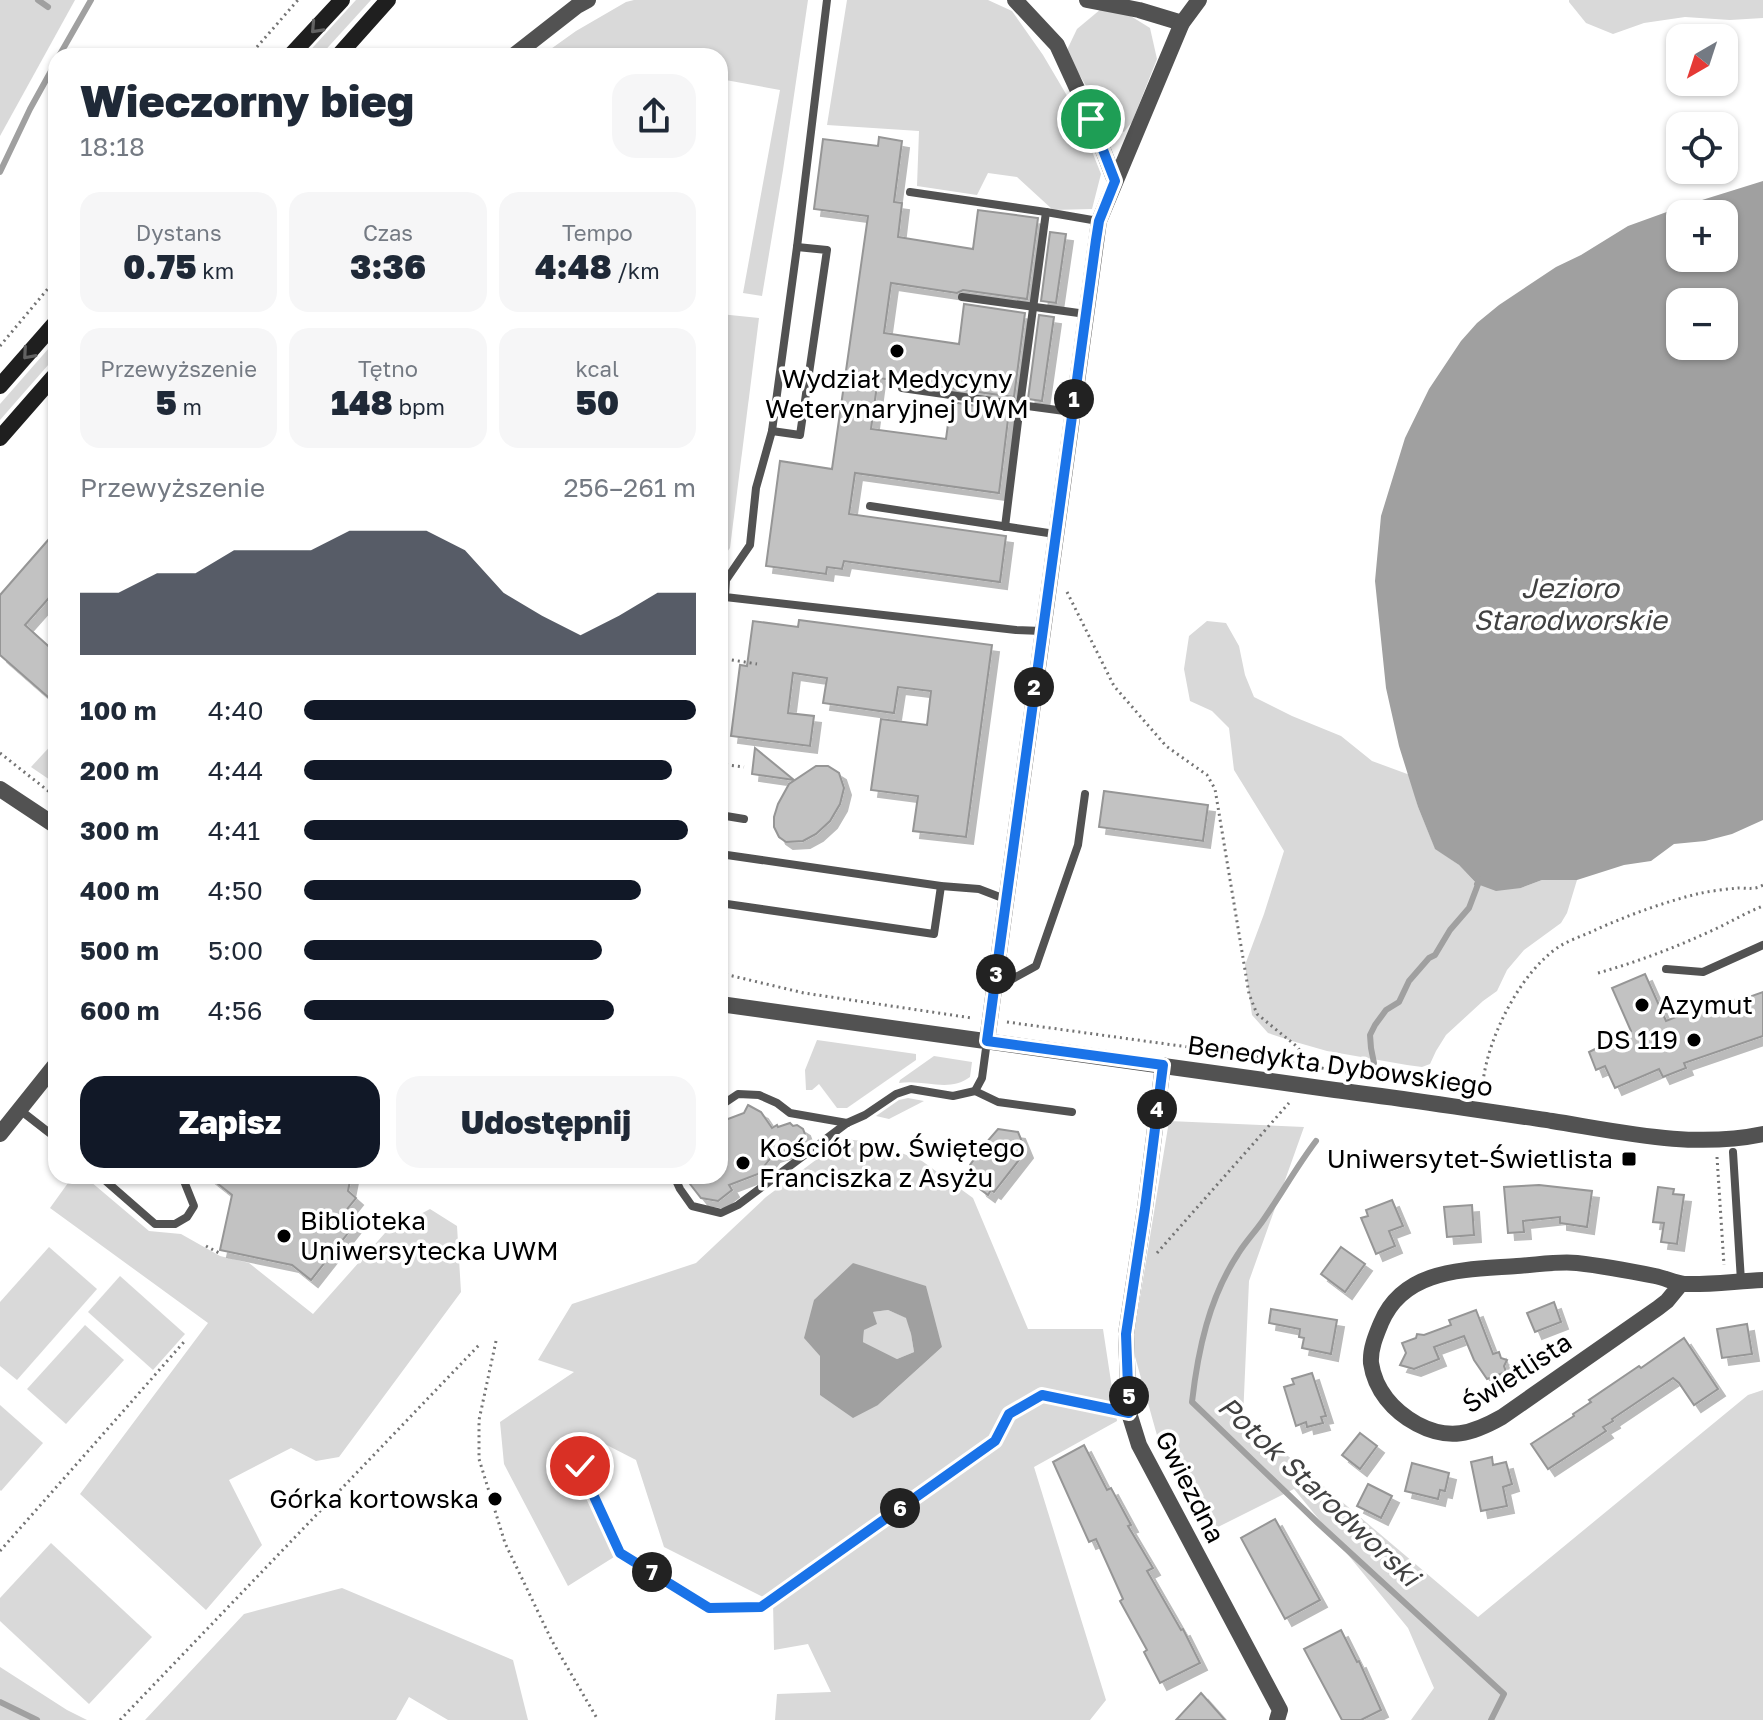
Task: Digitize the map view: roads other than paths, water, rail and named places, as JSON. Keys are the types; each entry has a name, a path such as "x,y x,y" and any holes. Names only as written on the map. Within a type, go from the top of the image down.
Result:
{"main road":[{"path":"297,48 342,0"},
{"path":"345,48 388,0"},
{"path":"0,386 48,331"},
{"path":"0,438 48,383"}],"street":[{"path":"524,48 588,0"},
{"path":"1015,0 1057,45 1115,181"},
{"path":"1087,0 1139,10 1182,23"},
{"path":"987,1041 1099,221 1182,23 1199,0"},
{"path":"0,789 48,821"},
{"name":"Benedykta Dybowskiego","path":"728,1005 1418,1100 1649,1137 1690,1141 1763,1134"},
{"name":"Gwiezdna","path":"1163,1065 1126,1334 1129,1413 1139,1445 1281,1717"},
{"path":"0,1134 48,1074"},
{"name":"Świetlista","path":"1681,1284 1658,1308 1502,1417 1466,1434 1437,1432 1416,1423 1392,1406 1373,1374 1371,1358 1375,1338 1387,1307 1408,1287 1437,1274 1574,1263 1656,1276 1681,1284 1763,1280"}],"lane":[{"path":"728,577 750,545 756,488 772,431 827,0"},
{"path":"910,192 1099,221"},
{"path":"1005,527 1046,212"},
{"path":"772,431 800,435 827,250 797,247"},
{"path":"962,297 1086,314"},
{"path":"902,388 1072,412"},
{"path":"870,506 1055,534"},
{"path":"728,597 1042,631"},
{"path":"994,989 1036,966 1078,845 1085,794"},
{"path":"728,816 744,819"},
{"path":"728,855 979,889 1005,899"},
{"path":"728,904 934,934 941,886"},
{"path":"1666,969 1703,972 1763,945"},
{"path":"975,1091 982,1078 987,1041"},
{"path":"678,1184 692,1206 721,1213 738,1205 847,1123 896,1094 911,1089 953,1096 975,1091 998,1102 1072,1112"},
{"path":"728,1101 738,1094 759,1095 790,1113 847,1123"},
{"path":"19,1110 48,1132"},
{"path":"1733,1152 1741,1281"},
{"path":"109,1184 155,1224 175,1224 187,1217 194,1206 185,1184"}],"water":[{"name":"Jezioro Starodworskie","path":"1763,181 1763,820 1732,834 1674,844 1651,861 1624,865 1577,880 1542,880 1521,888 1496,891 1477,884 1459,865 1435,849 1399,746 1386,688 1375,581 1381,516 1405,438 1429,389 1461,341 1499,305 1556,267 1628,226 1666,212 1666,272 1738,272 1738,200 1702,200"},
{"path":"853,1263 926,1286 942,1347 878,1405 853,1418 820,1395 820,1356 804,1338 814,1300","holes":["888,1310 906,1318 914,1352 897,1359 863,1342 864,1330 877,1324 873,1312"]}],"waterway":[{"path":"38,0 48,7"},
{"path":"64,48 91,0"},
{"path":"0,172 48,76"},
{"name":"Potok Starodworski","path":"1374,1063 1370,1035 1375,1025 1386,1010 1399,1002 1409,981 1435,955 1450,930 1469,908 1480,879 1477,884"},
{"name":"Potok Starodworski","path":"1316,1141 1241,1249 1219,1288 1202,1344 1192,1402 1504,1694 1491,1720"},
{"path":"0,1702 37,1720"}],"place":[{"name":"Wydział Medycyny Weterynaryjnej UWM","path":"897,351"},
{"name":"Azymut","path":"1642,1005"},
{"name":"DS 119","path":"1694,1040"},
{"name":"Uniwersytet-Świetlista","path":"1629,1159"},
{"name":"Kościół pw. Świętego Franciszka z Asyżu","path":"743,1163"},
{"name":"Biblioteka Uniwersytecka UWM","path":"284,1236"},
{"name":"Górka kortowska","path":"495,1499"}]}
